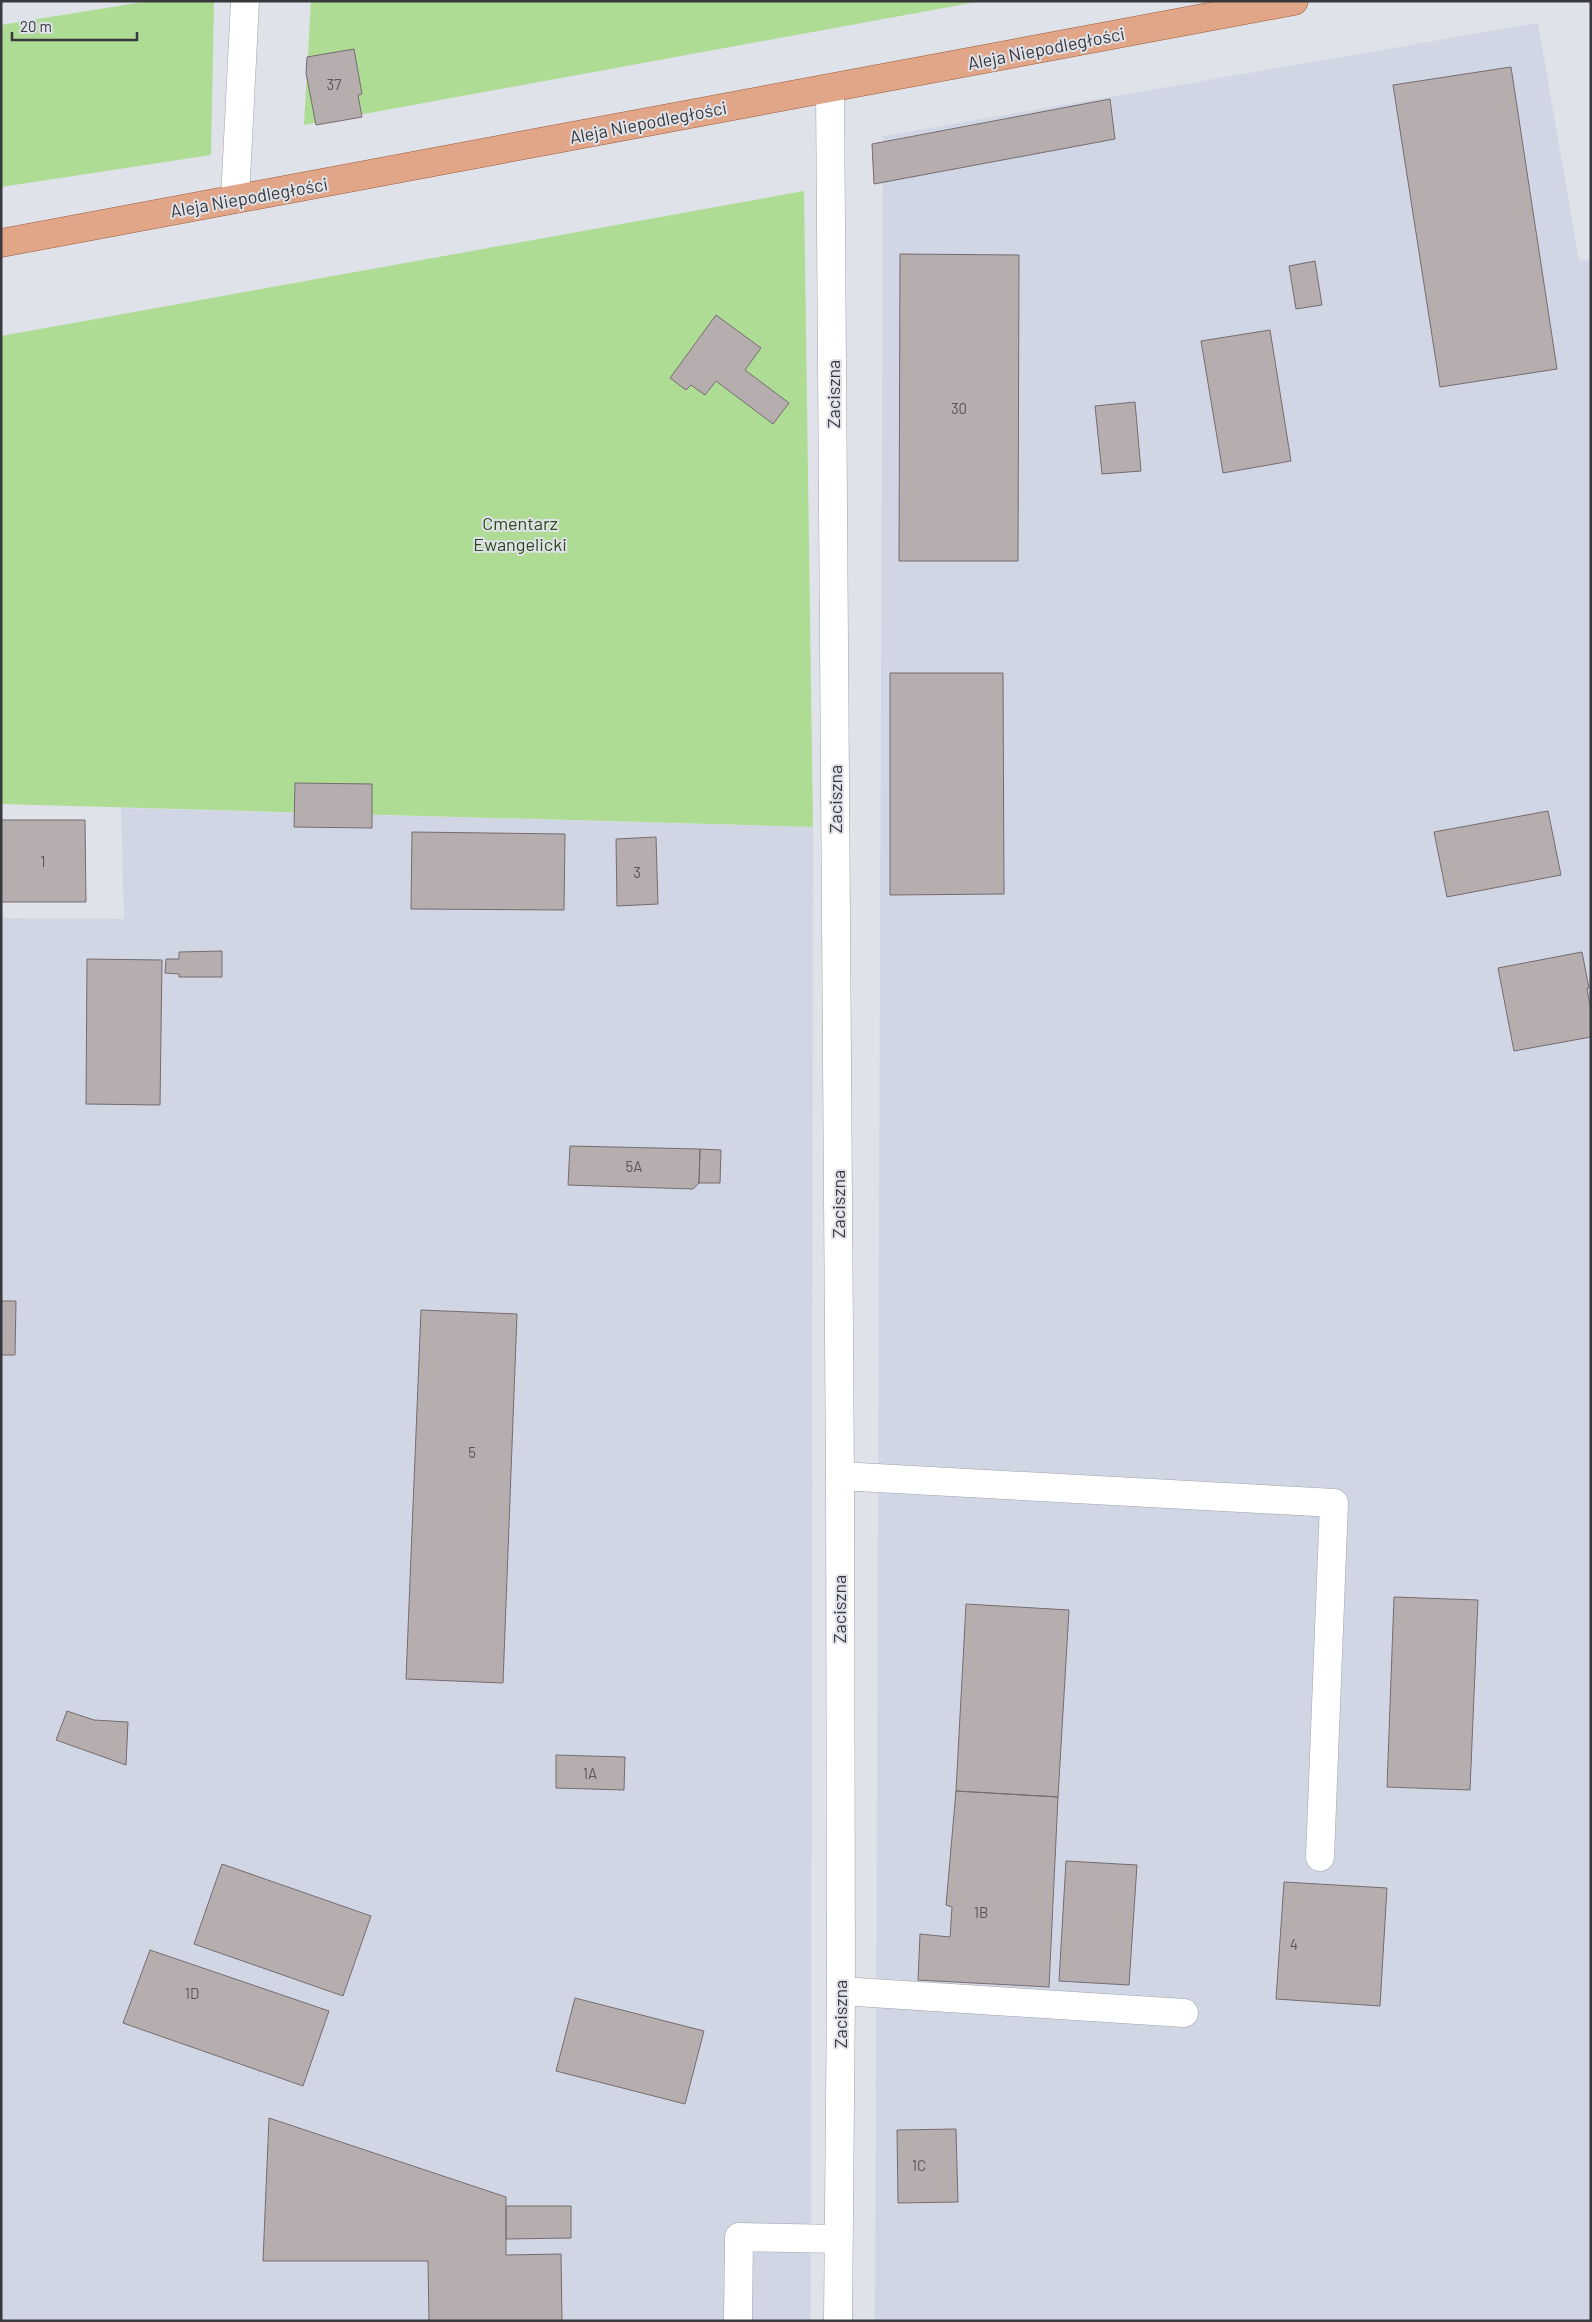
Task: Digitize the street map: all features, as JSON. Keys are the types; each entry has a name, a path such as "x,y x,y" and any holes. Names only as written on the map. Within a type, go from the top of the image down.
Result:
{"main road":[{"name":"Aleja Niepodległości","path":"1,243 1294,1"}],"street":[{"path":"235,199 245,1"},
{"name":"Zaciszna","path":"830,88 840,1476 841,1991 838,2321"},
{"path":"840,1476 1334,1503 1320,1857"},
{"path":"841,1991 1184,2013"},
{"path":"738,2321 739,2237 839,2239"}],"shaded area":[{"path":"1538,23 1579,261 1591,260 1591,2321 875,2321 883,136"},
{"path":"121,808 813,827 811,2321 1,2321 1,918 124,919"}],"green space":[{"path":"149,1 214,1 211,155 1,187 1,25"},
{"path":"311,1 982,1 304,125"},
{"name":"Cmentarz Ewangelicki","path":"804,191 813,827 1,804 1,336"}],"building":[{"path":"354,49 362,94 358,95 362,117 316,125 306,73 307,57"},
{"path":"1511,67 1557,369 1440,387 1393,85"},
{"path":"1110,99 1115,139 874,184 872,144"},
{"path":"900,254 1019,255 1018,561 899,561"},
{"path":"1315,261 1322,305 1296,309 1289,266"},
{"path":"716,315 761,348 745,370 789,403 773,424 716,381 705,395 691,385 686,390 670,378"},
{"path":"1270,330 1291,461 1223,473 1201,341"},
{"path":"1135,402 1141,471 1102,474 1095,406"},
{"path":"890,673 1003,673 1004,894 890,895"},
{"path":"295,783 372,784 372,828 294,827"},
{"path":"1548,811 1561,875 1447,897 1434,832"},
{"path":"1,820 85,820 86,902 1,902"},
{"path":"412,832 565,834 564,910 411,909"},
{"path":"656,837 658,904 617,906 616,839"},
{"path":"222,951 222,977 179,977 179,974 165,973 166,959 179,959 179,952"},
{"path":"1582,952 1589,988 1587,988 1591,1011 1591,1037 1514,1051 1498,968"},
{"path":"87,959 162,960 160,1105 86,1104"},
{"path":"570,1146 700,1149 699,1183 693,1189 568,1185"},
{"path":"700,1149 721,1150 720,1183 699,1183"},
{"path":"1,1301 16,1301 15,1355 1,1355"},
{"path":"421,1310 517,1314 503,1683 406,1679"},
{"path":"1394,1597 1478,1600 1470,1790 1387,1787"},
{"path":"966,1604 1069,1610 1058,1797 956,1791"},
{"path":"67,1711 94,1720 128,1722 126,1765 56,1740"},
{"path":"556,1755 625,1757 624,1790 556,1788"},
{"path":"956,1791 1058,1797 1049,1987 918,1980 920,1934 950,1937 952,1907 946,1905"},
{"path":"1066,1861 1137,1865 1129,1985 1059,1981"},
{"path":"222,1864 371,1916 343,1996 194,1944"},
{"path":"1284,1882 1387,1888 1380,2006 1276,1999"},
{"path":"150,1950 329,2011 303,2086 123,2023"},
{"path":"575,1998 704,2031 685,2104 556,2071"},
{"path":"269,2118 506,2197 506,2255 561,2254 562,2321 429,2321 428,2261 263,2261"},
{"path":"956,2129 958,2202 898,2203 897,2130"},
{"path":"506,2206 571,2206 571,2238 506,2239"}]}
